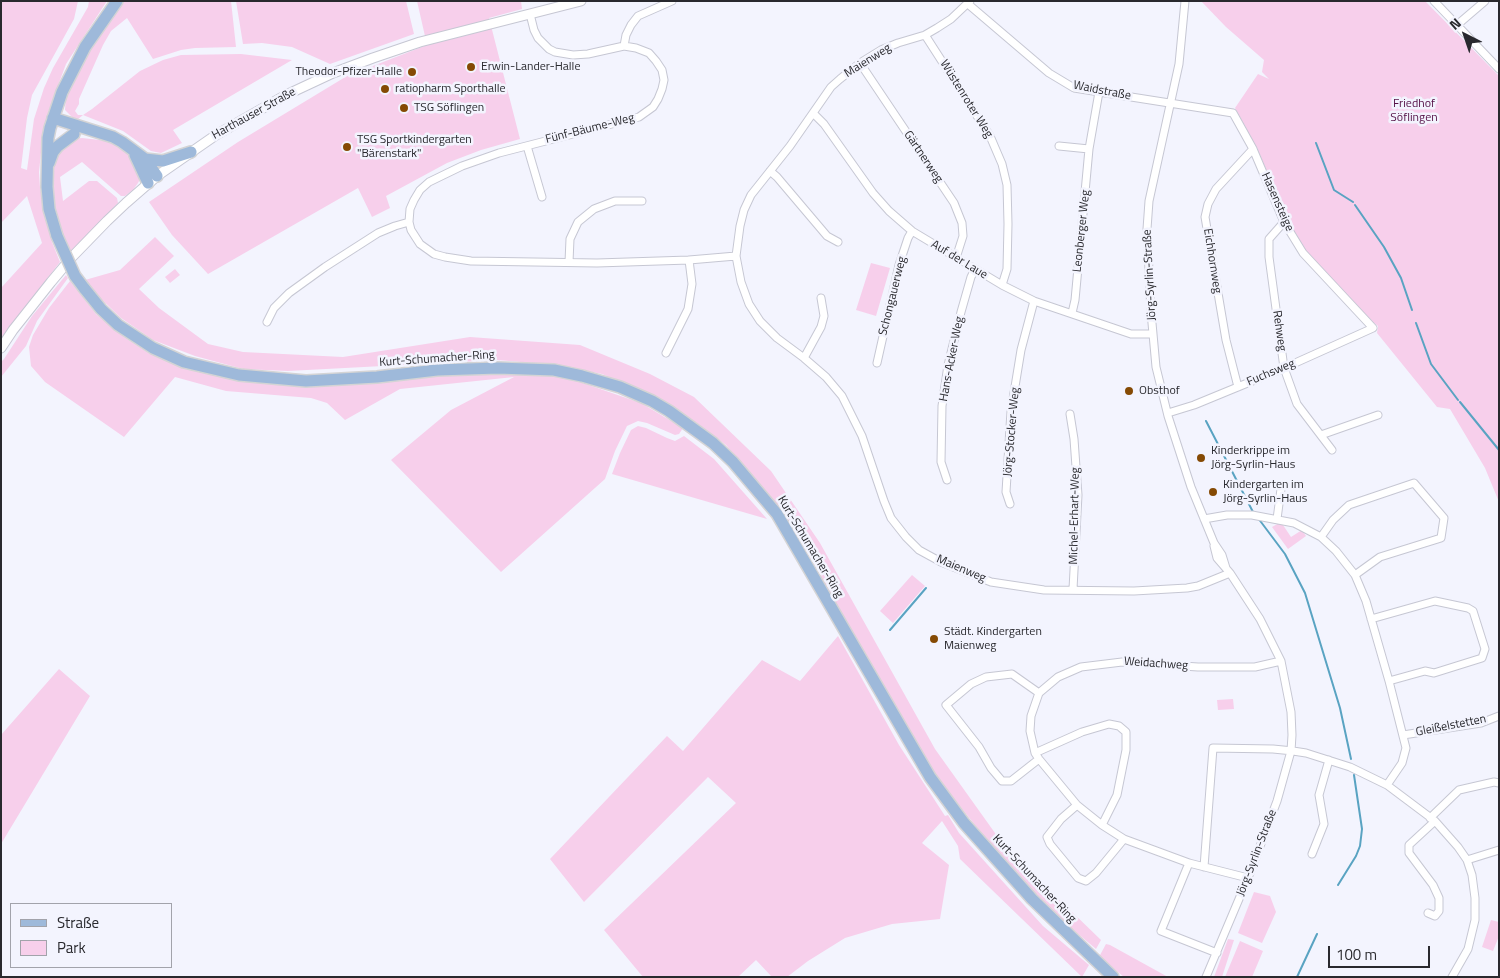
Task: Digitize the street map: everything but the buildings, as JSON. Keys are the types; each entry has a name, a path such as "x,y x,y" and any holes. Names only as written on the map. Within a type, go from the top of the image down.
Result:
{"main road":[{"name":"Kurt-Schumacher-Ring","path":"117,1 85,47 62,92 51,123 46,169 49,209 57,236 75,276 101,309 118,325 153,348 184,362 239,375 306,381 377,377 437,370 498,368 554,370 620,387 652,401 669,411 706,438 733,462 777,514 930,777 964,823 1032,899 1113,977"},
{"path":"51,123 113,137 145,159 163,161 190,152"},
{"path":"51,123 74,134"},
{"path":"46,169 53,152 64,140 74,134 92,132"},
{"path":"132,149 152,180"},
{"path":"145,159 152,180"}],"street":[{"name":"Harthauser Straße","path":"1,348 35,301 72,257 126,202 190,152 260,109 333,73 420,42 581,1"},
{"path":"624,46 628,30 638,16 672,1"},
{"name":"Jörg-Syrlin-Straße","path":"1185,1 1179,64 1154,177 1148,215 1149,276 1156,367 1188,478 1204,519 1228,571 1263,624 1281,662 1291,712 1291,751 1277,801 1248,878 1206,977"},
{"path":"1434,1 1499,69"},
{"path":"1457,25 1485,1"},
{"name":"Waidstraße","path":"969,2 1059,80 1074,88 1233,113"},
{"name":"Maienweg","path":"969,2 952,20 925,35 898,43 860,63 831,87 752,195 744,210 736,256 741,282 749,304 760,321 777,338 804,358 842,396 862,436 891,518 918,550 941,562 990,582 1044,590 1134,591 1187,588 1198,586 1228,571"},
{"name":"Fünf-Bäume-Weg","path":"409,222 414,200 420,190 429,182 462,166 527,146 639,117 653,107 664,80 662,70 649,53 624,46 588,54 573,55 555,52 538,38 530,14"},
{"name":"Wüstenroter Weg","path":"925,35 990,136 1002,164 1007,185 1008,224 1006,269 1002,285"},
{"name":"Gärtnerweg","path":"860,63 954,204 962,223 964,236 956,258"},
{"name":"Leonberger Weg","path":"1072,314 1090,149 1099,92"},
{"name":"Auf der Laue","path":"813,113 824,124 872,193 912,231 1002,285 1034,301 1131,334 1153,334"},
{"name":"Hasensteige","path":"1233,113 1253,149 1284,222 1303,253 1373,328"},
{"path":"527,146 542,197"},
{"path":"1059,146 1090,149"},
{"name":"Eichhornweg","path":"1238,387 1226,340 1205,217 1208,204 1216,189 1253,149"},
{"path":"770,171 827,236 838,242"},
{"path":"569,262 570,239 578,222 594,209 615,201 642,201"},
{"path":"267,322 274,308 289,293 318,272 378,233 409,222 411,230 420,244 434,254 471,261 606,263 736,256"},
{"name":"Rehweg","path":"1284,222 1269,238 1269,257 1284,368 1297,404 1332,450"},
{"name":"Schongauerweg","path":"877,363 899,266 912,231"},
{"path":"666,353 688,310 692,284 689,260"},
{"name":"Hans-Acker-Weg","path":"947,480 941,462 942,406 948,365 961,312 971,277 976,269"},
{"path":"804,358 821,327 824,316 821,298"},
{"name":"Jörg-Stocker-Weg","path":"1010,504 1006,492 1011,411 1021,350 1034,301"},
{"name":"Fuchsweg","path":"1168,413 1194,405 1284,368 1373,328"},
{"name":"Michel-Erhart-Weg","path":"1070,414 1074,439 1078,495 1073,589"},
{"path":"1321,435 1378,415"},
{"path":"1320,536 1349,505 1414,482 1444,518 1441,538 1380,557 1355,575"},
{"path":"1277,519 1281,489"},
{"name":"Gleißelstetten","path":"1204,519 1227,515 1252,515 1294,523 1320,536 1336,551 1355,575 1366,601 1406,748 1405,756 1387,785"},
{"path":"1371,619 1435,601 1468,608 1473,611 1485,649 1482,658 1434,673 1425,671 1389,681"},
{"name":"Weidachweg","path":"1039,693 1058,677 1081,666 1122,662 1198,667 1255,667 1281,662"},
{"path":"1102,825 1117,795 1126,750 1126,732 1119,726 1110,724 1082,732 1037,756 1011,781 1002,781 991,768 979,746 946,705 971,684 986,677 1012,674 1039,693 1031,716 1030,731 1037,756 1077,805 1102,825 1124,839 1188,863 1248,878"},
{"name":"Gleißelstetten","path":"1404,735 1481,723 1499,716"},
{"path":"1204,867 1213,748 1273,749 1306,753 1350,767 1387,785 1433,820 1458,846 1468,860 1475,898 1476,920 1468,949 1453,976"},
{"path":"1312,854 1324,824 1318,795 1328,760"},
{"path":"1428,913 1435,916 1439,911 1439,898 1433,884 1409,853 1410,845 1459,790 1494,782 1499,783"},
{"path":"1077,805 1061,819 1047,837 1050,844 1078,878 1086,881 1096,873 1124,839"},
{"path":"1468,860 1499,850"},
{"path":"1188,863 1161,931 1217,953"}],"green space":[{"path":"1,1 78,1 74,19 32,95 27,118 21,168 27,170 34,119 53,68 88,7 89,1 107,1 66,64 49,110 43,133 39,172 40,188 52,242 60,262 1,339 1,288 42,243 27,196 1,223"},
{"path":"124,1 231,1 236,47 181,50 153,59 127,18 111,31 103,45 75,111 78,115 83,115 77,120 65,110 66,94 86,55"},
{"path":"236,1 406,1 414,34 330,64 292,47 262,43 243,44"},
{"name":"TSG Söflingen","path":"417,1 521,1 522,9 489,18 520,139 481,150 447,163 386,196 390,208 372,217 358,188 208,274 172,235 149,202 238,142 347,76 427,45"},
{"name":"Friedhof Söflingen","path":"1201,1 1425,1 1499,76 1499,502 1485,468 1450,409 1437,407 1377,333 1378,326 1310,257 1289,223 1257,148 1235,108 1258,74 1269,79 1262,72 1264,60 1226,27"},
{"path":"241,54 292,60 173,130 182,143 161,153 151,151 123,131 83,115 140,71 163,60 181,55"},
{"path":"73,139 109,141 124,149 132,157 141,177 133,190 125,196 121,196 82,162 60,177 63,201 89,181 97,181 117,198 118,203 71,252 63,235 61,236 56,222 51,183 55,156"},
{"path":"155,237 174,256 139,289 159,308 208,344 243,352 343,357 470,337 580,345 650,374 694,397 771,471 820,543 935,749 1005,847 1101,940 1096,949 1045,906 1012,871 934,774 858,644 817,569 771,499 726,445 697,423 647,393 602,374 557,365 497,360 288,371 243,369 195,356 153,340 121,318 93,291 85,280 120,270"},
{"path":"871,263 890,268 876,316 856,310"},
{"path":"175,269 180,275 170,283 165,277"},
{"path":"66,275 68,278 37,321 26,346 1,377 1,362 32,316"},
{"path":"70,281 96,314 124,337 150,354 182,368 238,381 306,387 378,383 437,376 498,374 554,376 574,380 641,403 683,428 679,434 675,435 638,421 627,426 605,479 501,572 391,460 451,410 514,377 400,389 345,420 327,403 311,398 226,391 175,377 124,437 45,382 31,366 29,347 33,335 49,308"},
{"path":"638,426 675,441 684,436 714,459 767,519 612,474 631,430"},
{"path":"1281,522 1291,537 1302,530 1306,536 1288,549 1272,527"},
{"path":"912,575 925,586 893,623 880,611"},
{"path":"838,636 899,745 945,816 948,815 959,833 1043,926 1089,965 1082,977 960,859 958,846 942,821 922,843 949,865 940,919 892,924 845,938 808,961 787,977 772,977 756,960 738,977 643,977 604,930 736,803 708,777 584,902 550,859 667,736 683,751 762,660 800,681"},
{"path":"59,669 90,696 1,844 1,735"},
{"path":"1233,699 1234,709 1218,710 1217,700"},
{"path":"1254,892 1270,896 1276,912 1262,943 1238,933"},
{"path":"1491,920 1499,922 1499,936 1493,951 1482,947"},
{"path":"1228,939 1234,940 1222,977 1214,977"},
{"path":"1240,941 1263,951 1252,977 1225,977"},
{"path":"1106,944 1168,977 1124,977 1099,957"}],"waterway":[{"path":"1316,143 1334,190 1353,202"},
{"path":"1355,205 1384,247 1401,278 1412,310"},
{"path":"1416,323 1431,364 1458,400"},
{"path":"1460,402 1499,450"},
{"path":"1206,421 1253,512"},
{"path":"1258,518 1285,554 1305,593 1340,708 1351,759"},
{"path":"890,630 926,588"},
{"path":"1338,885 1360,846 1362,829 1354,775"},
{"path":"1297,977 1317,934"}],"place":[{"name":"Erwin-Lander-Halle","path":"471,67"},
{"name":"Theodor-Pfizer-Halle","path":"412,72"},
{"name":"ratiopharm Sporthalle","path":"385,89"},
{"name":"TSG Söflingen","path":"404,108"},
{"name":"TSG Sportkindergarten \"Bärenstark\"","path":"347,147"},
{"name":"Obsthof","path":"1129,391"},
{"name":"Kinderkrippe im Jörg-Syrlin-Haus","path":"1201,458"},
{"name":"Kindergarten im Jörg-Syrlin-Haus","path":"1213,492"},
{"name":"Städt. Kindergarten Maienweg","path":"934,639"}]}
